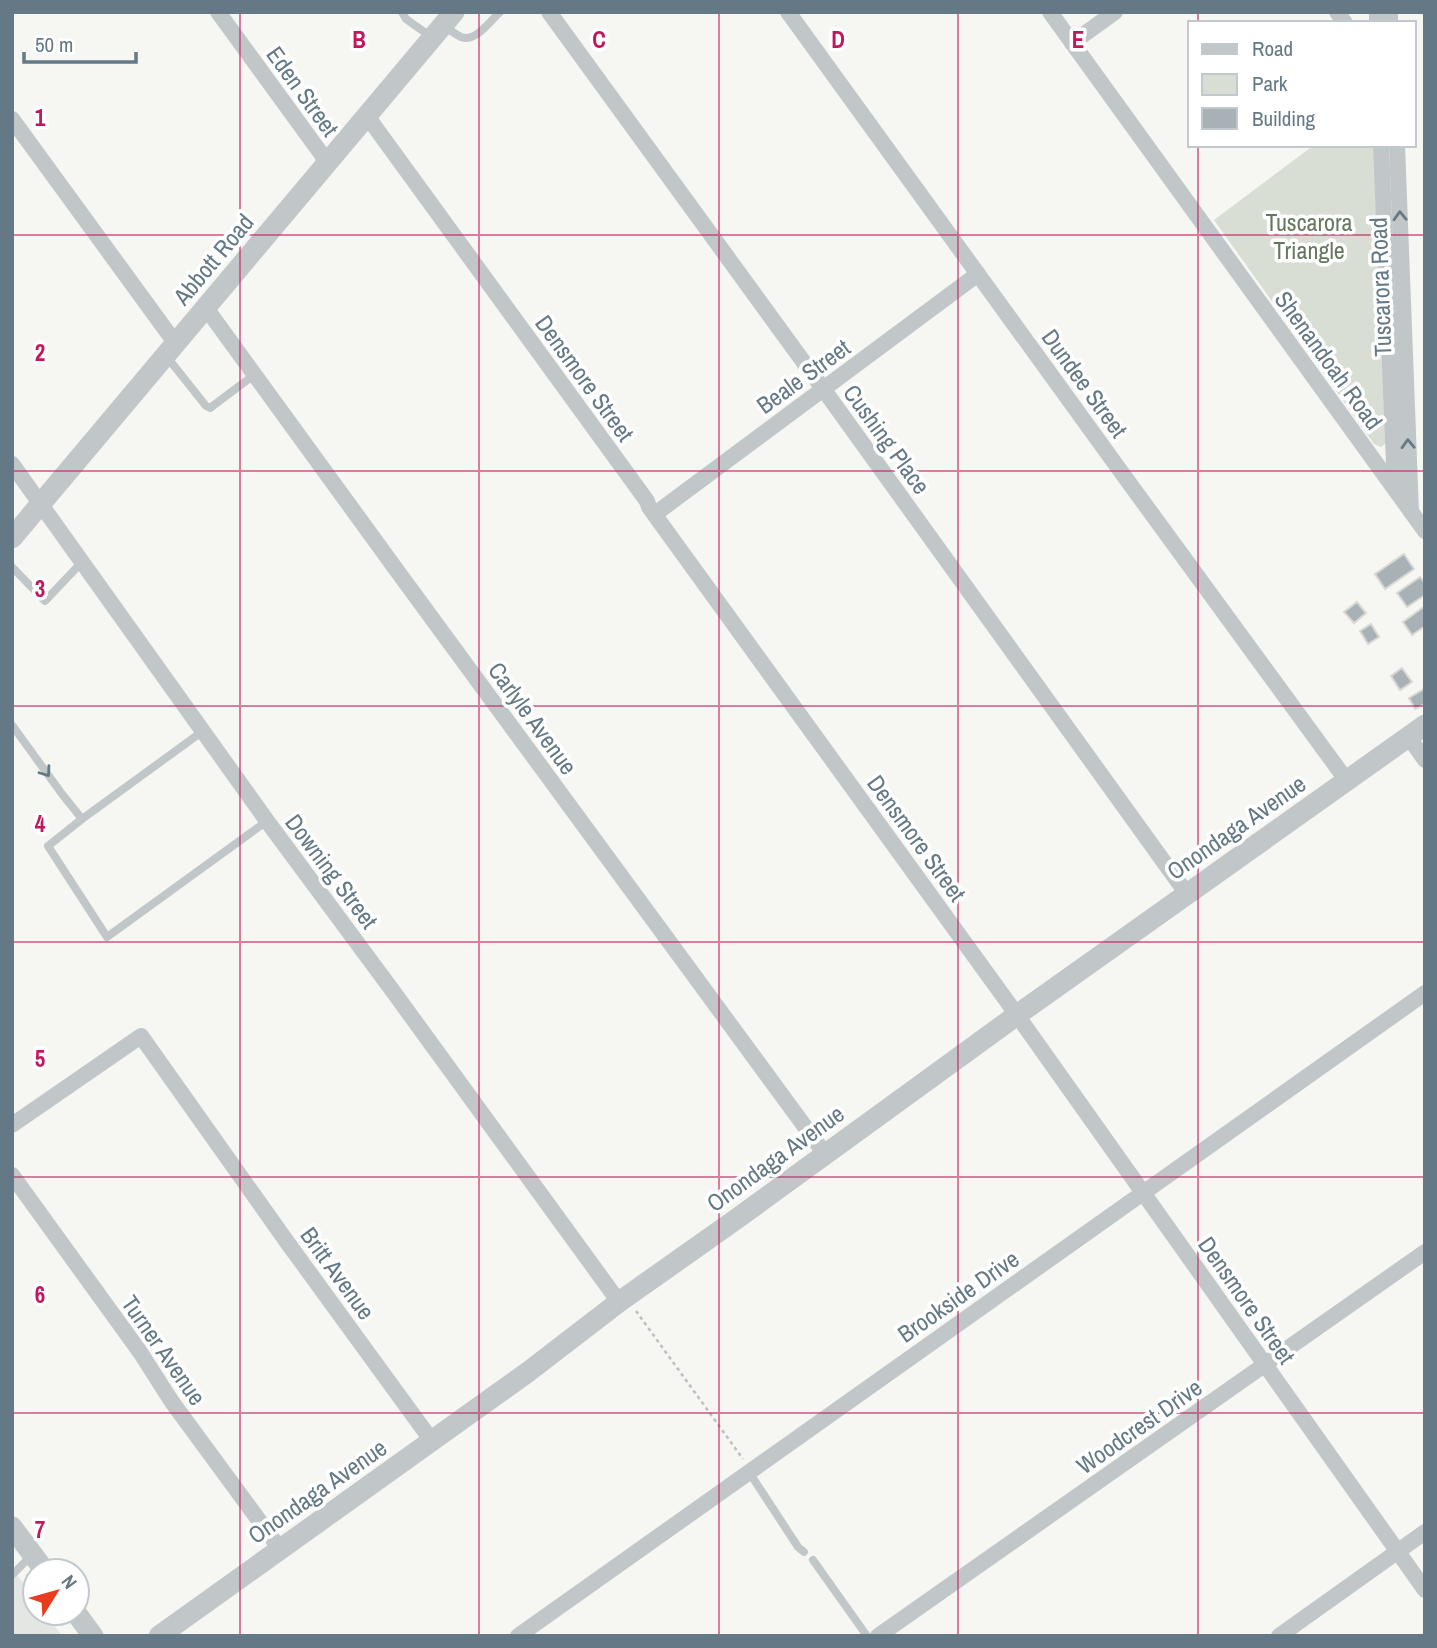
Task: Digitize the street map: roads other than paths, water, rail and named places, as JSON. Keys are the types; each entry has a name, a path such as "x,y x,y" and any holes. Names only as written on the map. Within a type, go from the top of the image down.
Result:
{"street":[{"name":"Eden Street","path":"218,12 328,163"},
{"name":"Cushing Place","path":"549,12 1187,894"},
{"name":"Dundee Street","path":"788,12 1175,548 1347,780"},
{"name":"Shenandoah Road","path":"1050,12 1425,531"},
{"path":"1072,43 1115,12"},
{"name":"Abbott Road","path":"12,538 443,25"},
{"name":"Densmore Street","path":"367,116 1017,1015 1425,1590"},
{"path":"12,119 171,350"},
{"name":"Tuscarora Road","path":"1381,147 1395,490"},
{"name":"Tuscarora Road","path":"1397,147 1411,512"},
{"name":"Beale Street","path":"655,514 978,274"},
{"name":"Carlyle Avenue","path":"206,308 825,1154"},
{"name":"Downing Street","path":"12,464 267,821 619,1302"},
{"path":"1416,730 1425,760"},
{"name":"Onondaga Avenue","path":"159,1636 1416,730"},
{"name":"Brookside Drive","path":"517,1636 1425,993"},
{"name":"Britt Avenue","path":"12,1125 141,1036 432,1441"},
{"name":"Turner Avenue","path":"12,1175 140,1352 172,1402 280,1549"},
{"name":"Woodcrest Drive","path":"878,1636 1425,1252"},
{"path":"12,1527 34,1557"},
{"path":"1279,1636 1425,1532"}],"lane":[{"path":"402,12 406,19 443,25 467,38 472,37 500,12"},
{"path":"171,350 206,406 210,408 254,375"},
{"path":"12,568 45,601 82,562"},
{"path":"12,725 82,819"},
{"path":"203,731 48,846 107,937 267,821"},
{"path":"749,1472 804,1552"},
{"path":"813,1560 867,1636"}],"park label":[{"name":"Tuscarora Triangle","path":"1309,236"}]}
